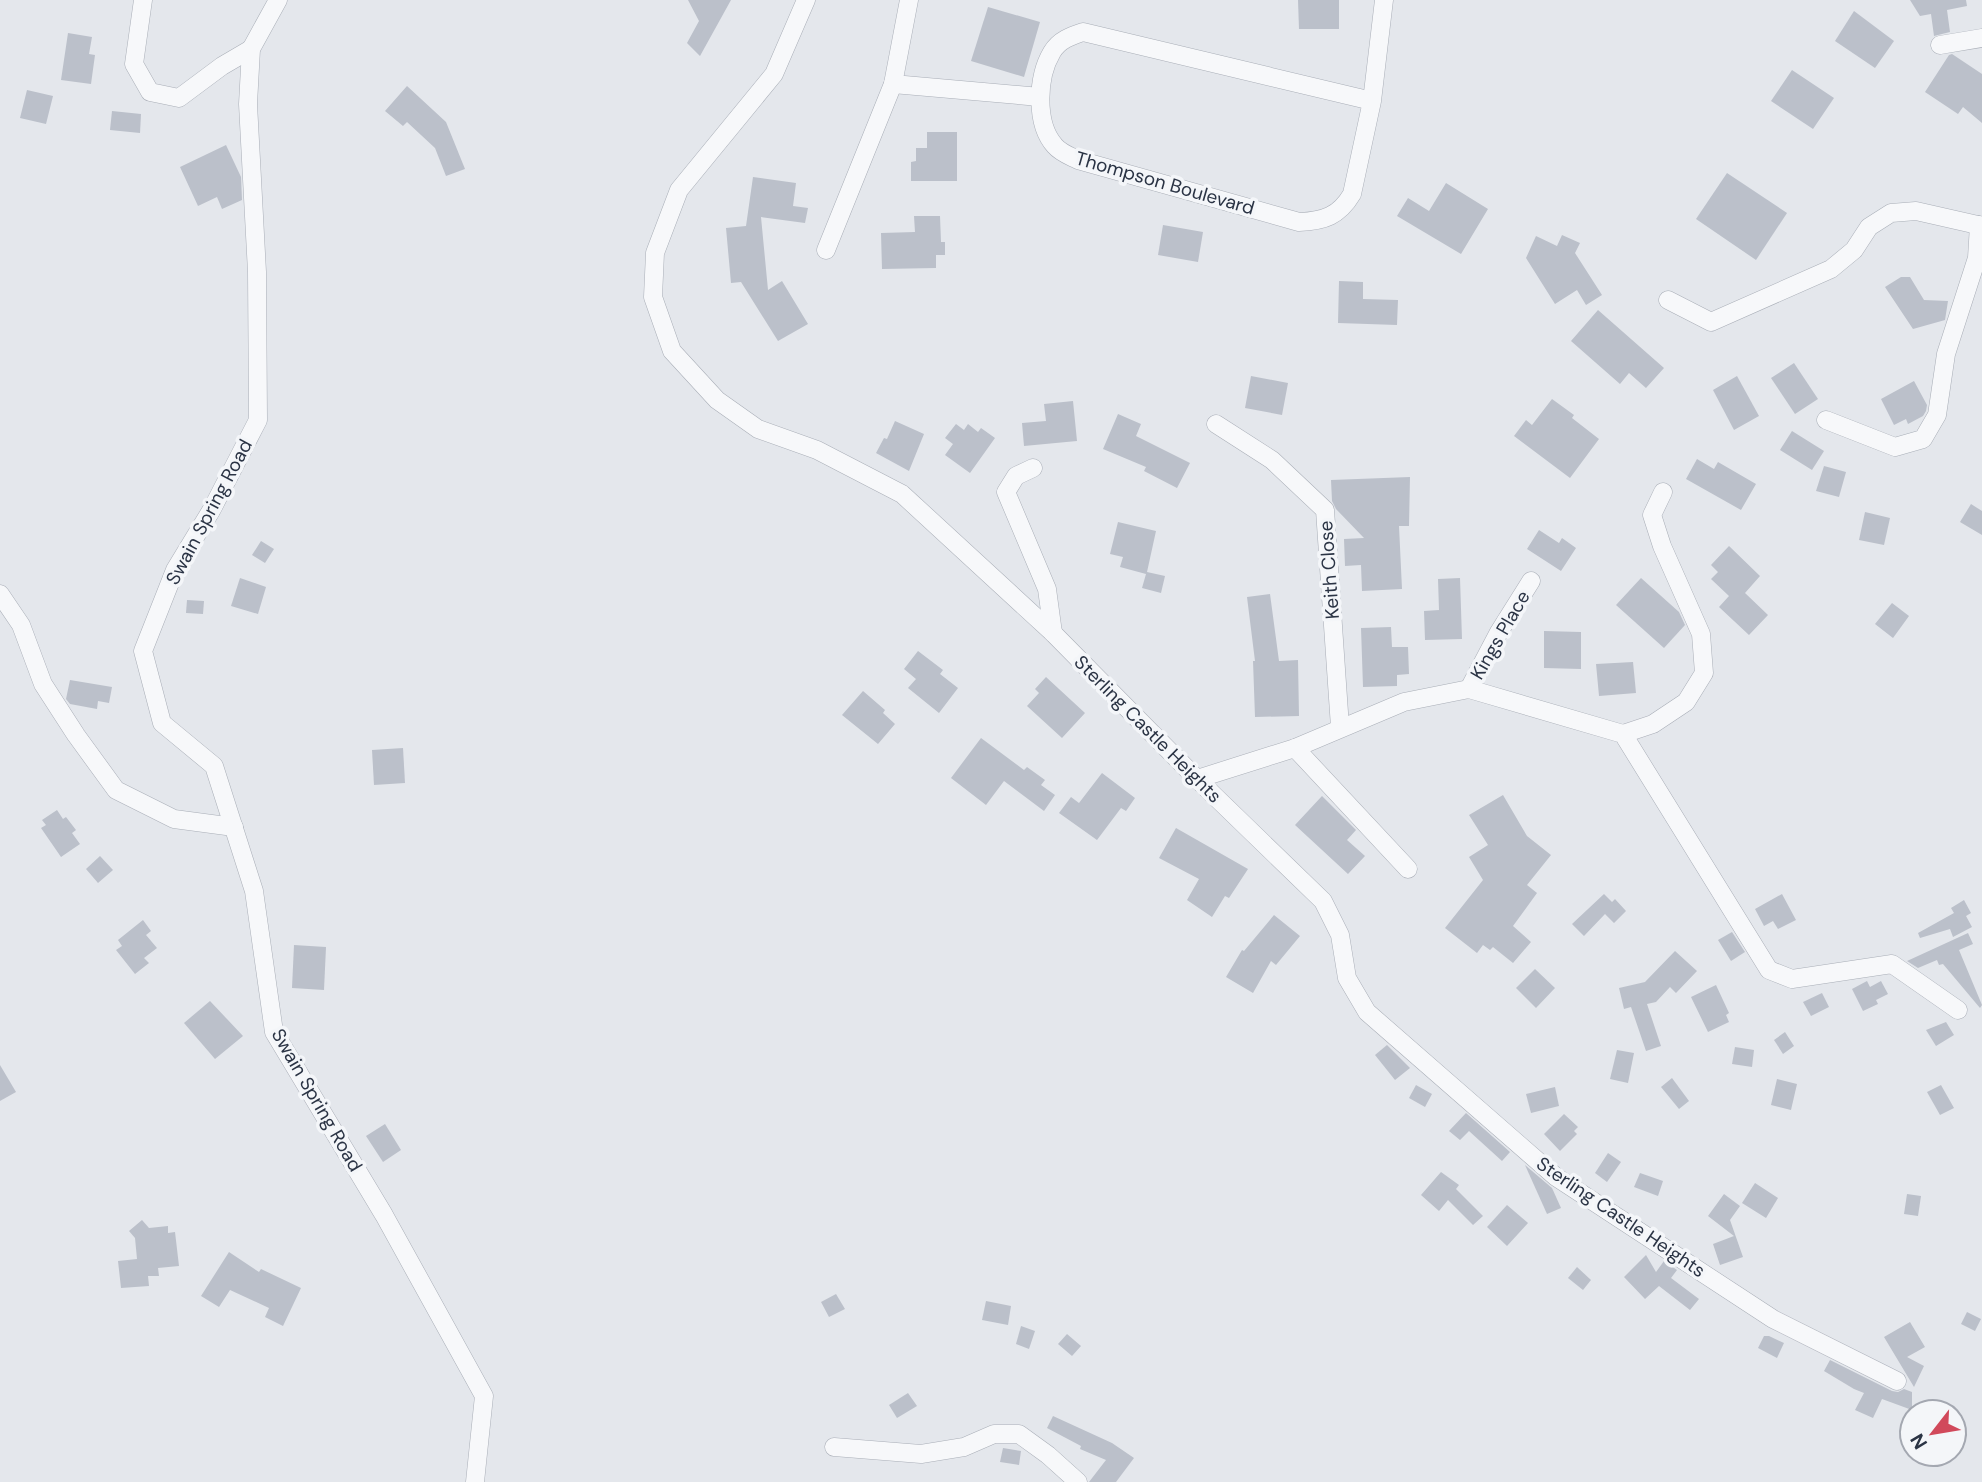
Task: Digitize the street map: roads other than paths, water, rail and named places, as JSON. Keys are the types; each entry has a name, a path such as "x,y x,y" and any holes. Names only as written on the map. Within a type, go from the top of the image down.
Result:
{"street":[{"path":"144,0 134,64 150,93 180,98 222,66 251,49"},
{"name":"Swain Spring Road","path":"278,0 251,49 248,103 257,272 258,420 212,509 175,570 142,651 162,723 214,766 254,891 274,1032 384,1215 484,1396 475,1482"},
{"name":"Sterling Castle Heights","path":"806,0 775,74 679,190 655,253 653,297 672,351 717,400 758,429 817,450 902,494 1053,633 1196,779 1323,901 1340,936 1347,978 1367,1012 1556,1177 1773,1319 1897,1381"},
{"path":"827,250 893,84 908,0"},
{"name":"Thompson Boulevard","path":"1372,101 1083,32 1062,41 1053,51 1047,63 1040,97 1041,121 1054,145 1078,160 1299,222 1318,222 1334,215 1345,206 1352,194 1372,101 1384,0"},
{"path":"1940,45 1982,38"},
{"path":"893,84 1040,97"},
{"path":"1668,300 1712,322 1831,269 1854,250 1869,227 1891,213 1916,211 1981,226 1977,258 1946,354 1937,415 1923,439 1895,447 1826,420"},
{"name":"Keith Close","path":"1216,424 1272,460 1325,510 1340,727"},
{"path":"1033,468 1016,476 1006,492 1047,589 1053,633"},
{"path":"1196,779 1296,748 1404,702 1469,689 1623,734 1653,724 1686,702 1703,673 1701,634 1662,546 1652,515 1663,492"},
{"name":"Kings Place","path":"1469,689 1499,632 1531,580"},
{"path":"0,594 21,625 43,684 116,790 174,819 234,827"},
{"path":"1623,734 1769,970 1792,979 1892,964 1958,1010"},
{"path":"1296,748 1408,869"},
{"path":"834,1447 879,1453 921,1454 964,1447 994,1434 1019,1434 1078,1482"}]}
